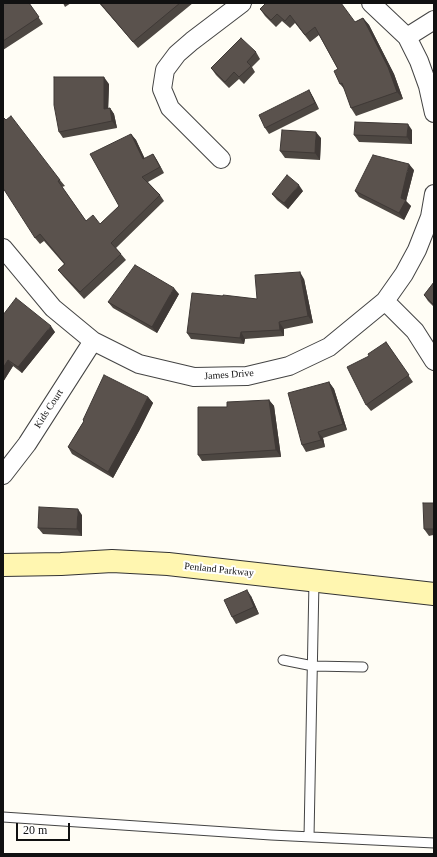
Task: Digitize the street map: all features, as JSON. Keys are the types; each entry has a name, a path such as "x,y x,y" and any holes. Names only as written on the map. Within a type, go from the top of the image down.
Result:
{"street":[{"path":"221,159 170,108 162,89 165,70 177,54 242,3"},
{"path":"371,3 407,37 419,61 428,86 434,113"},
{"path":"407,37 434,20"},
{"name":"James Drive","path":"3,248 53,308 93,341 139,364 194,377 247,376 289,366 329,347 385,301 404,274 417,250 430,217 434,194"},
{"path":"385,301 416,331 434,360"},
{"name":"Kids Court","path":"3,475 27,444 93,341"},
{"name":"Penland Parkway","path":"3,565 112,561 168,564 434,594"}],"lane":[{"path":"309,837 314,581"},
{"path":"283,660 312,666 363,667"},
{"path":"3,817 309,837 434,843"}],"building":[{"path":"3,3 29,3 39,17 3,41"},
{"path":"100,3 180,3 133,42"},
{"path":"266,3 341,3 355,22 363,18 388,67 397,92 351,108 342,83 340,84 334,71 338,69 315,27 305,35 290,15 285,21 277,14 271,20 260,9"},
{"path":"241,38 256,52 247,62 251,66 239,77 234,72 225,82 211,68"},
{"path":"54,77 104,77 104,109 110,108 112,121 59,132 54,105"},
{"path":"309,90 315,103 265,128 259,115"},
{"path":"11,116 60,180 58,181 86,221 93,215 100,224 119,206 90,154 131,134 143,159 153,154 160,167 142,177 160,195 111,243 121,254 80,292 58,270 65,264 40,234 35,238 3,188 3,117 6,120"},
{"path":"355,122 408,124 407,137 354,135"},
{"path":"282,130 316,132 315,153 280,151"},
{"path":"373,155 409,164 401,198 406,200 399,213 355,191"},
{"path":"287,175 299,185 284,203 272,194"},
{"path":"135,265 174,288 152,327 108,302"},
{"path":"300,272 308,316 279,322 280,330 241,332 240,338 187,333 192,293 257,299 255,275"},
{"path":"434,282 434,305 424,295"},
{"path":"16,298 51,326 18,367 8,360 3,368 3,315"},
{"path":"386,342 409,375 366,405 347,367 369,356 368,354"},
{"path":"104,375 148,397 108,472 68,447 84,421 83,420"},
{"path":"329,382 343,424 318,432 321,440 302,445 288,393"},
{"path":"269,400 276,450 198,455 198,407 227,407 227,402"},
{"path":"423,503 434,503 434,545 433,529 424,529"},
{"path":"39,507 78,509 77,529 38,528"},
{"path":"247,590 254,607 232,617 224,600"}]}
